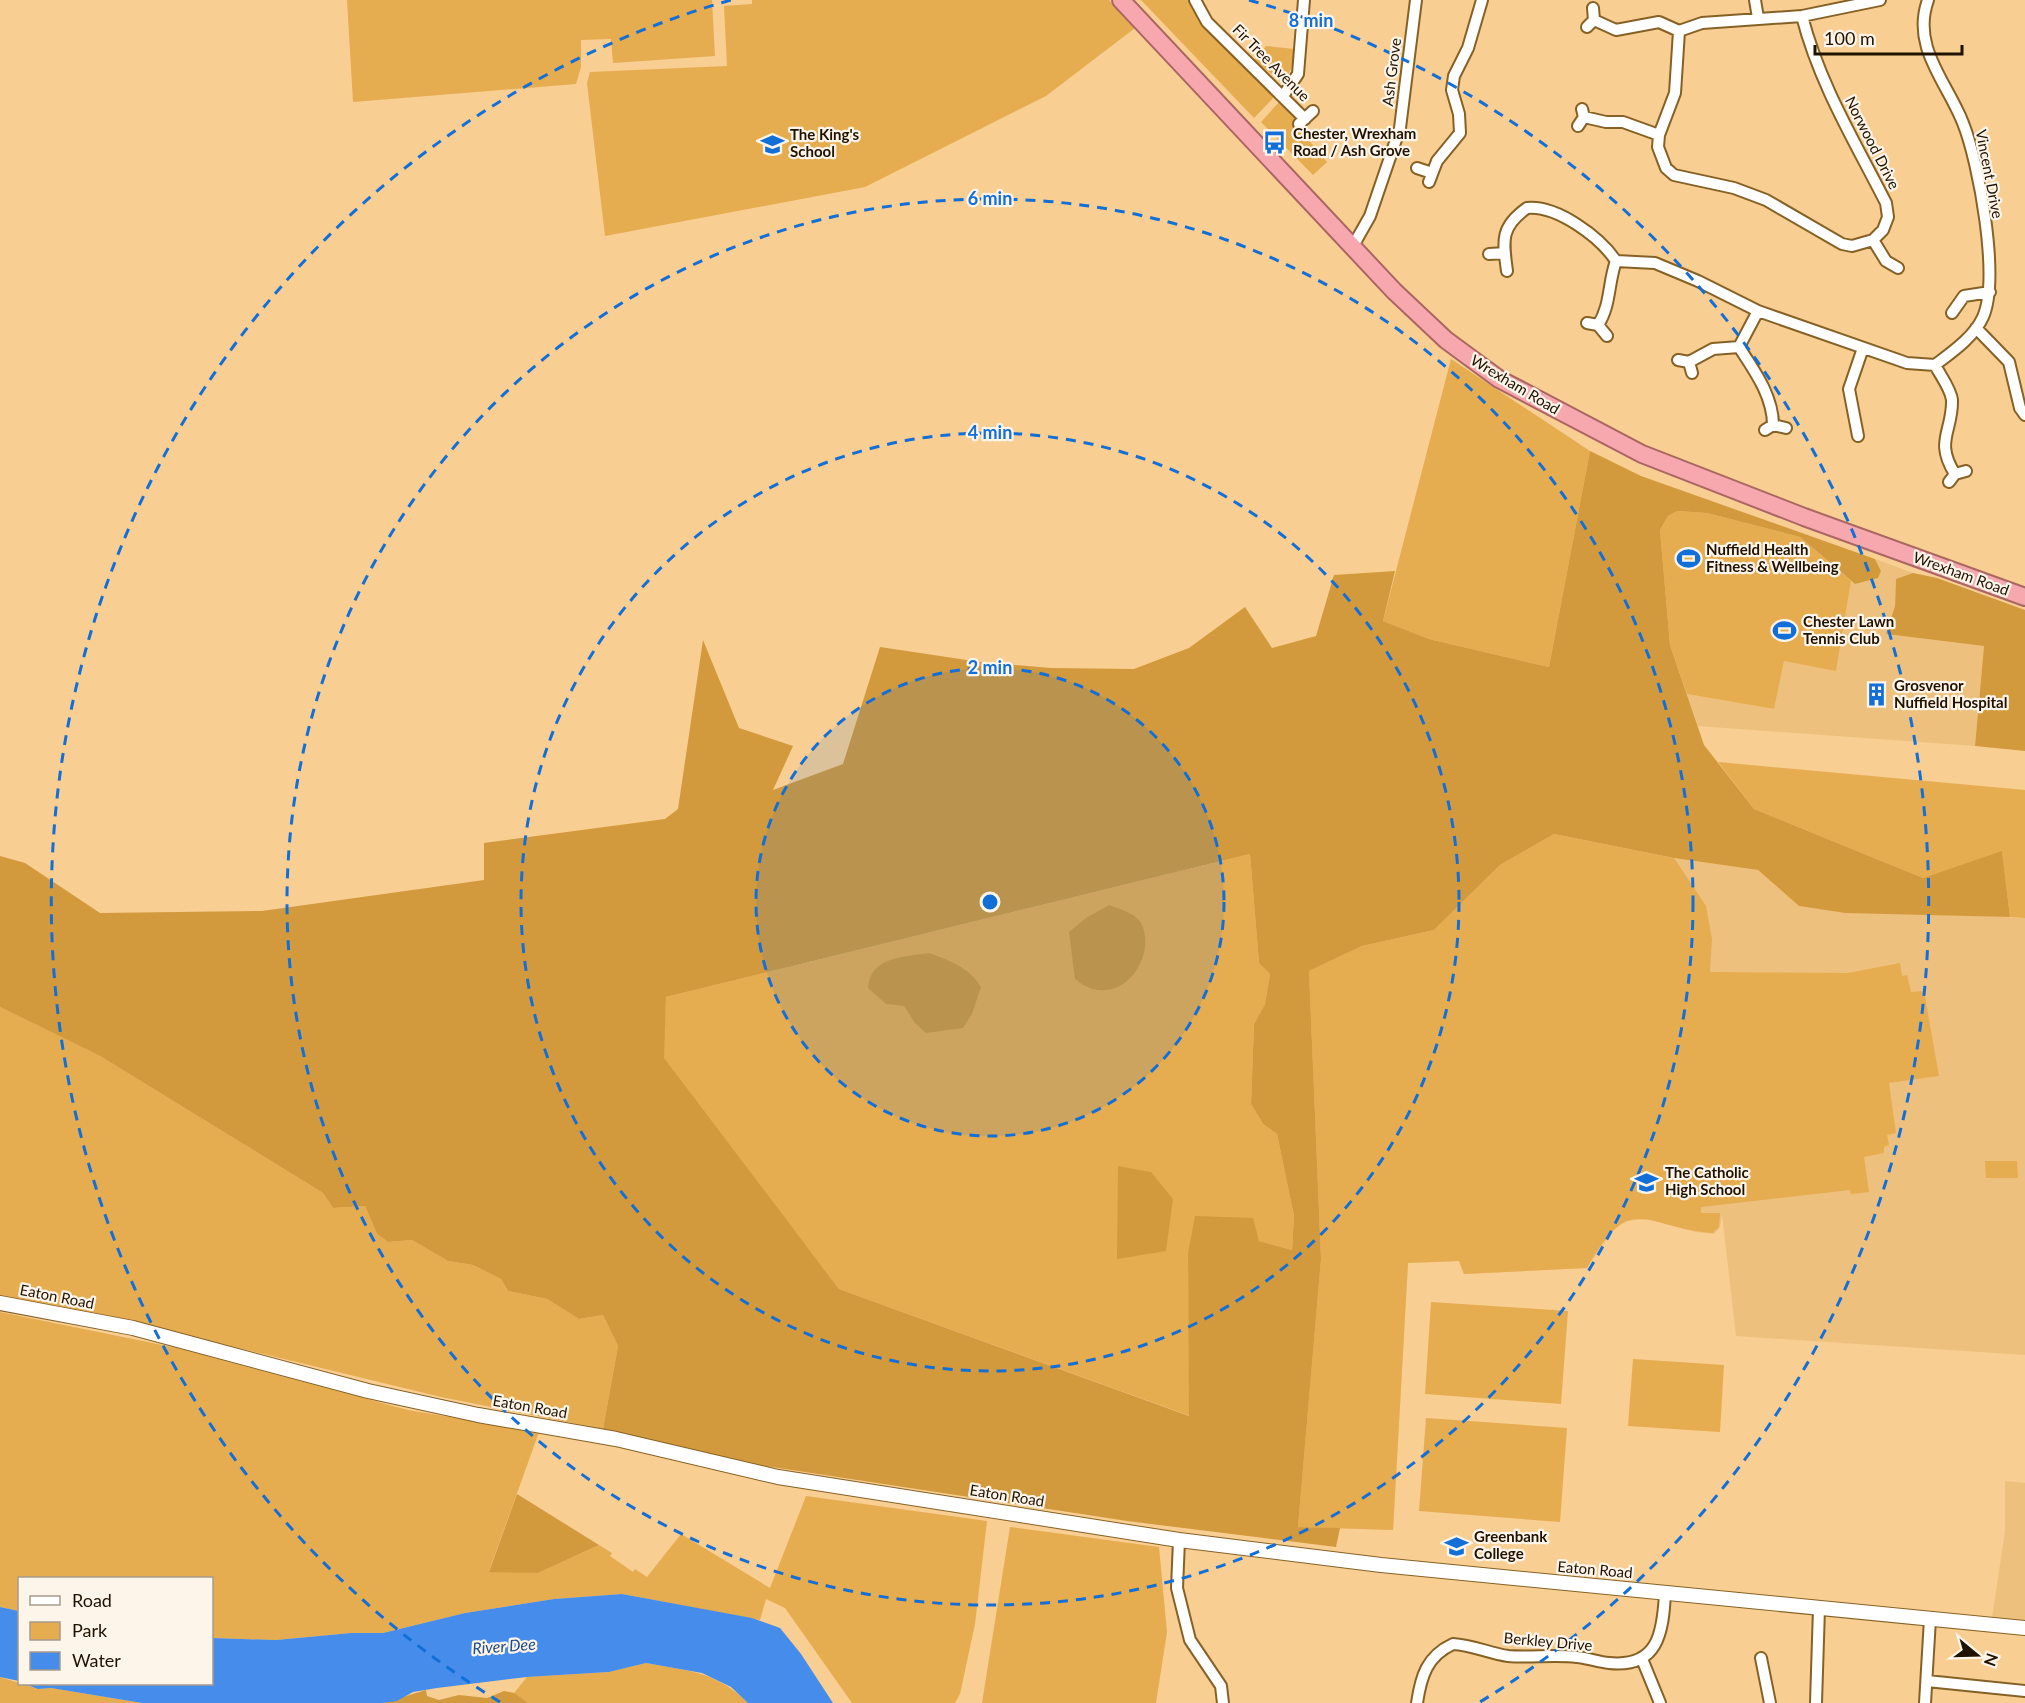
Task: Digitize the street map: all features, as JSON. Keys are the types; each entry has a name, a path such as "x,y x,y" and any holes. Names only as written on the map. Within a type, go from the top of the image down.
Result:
{"highway":[{"name":"Wrexham Road","path":"1121,0 1353,246 1446,340 1499,379 1642,454 1741,494 2025,597"}],"street":[{"name":"Fir Tree Avenue","path":"1195,0 1207,22 1306,118"},
{"path":"1283,96 1298,74 1304,0"},
{"name":"Ash Grove","path":"1353,246 1370,216 1400,128 1416,0"},
{"path":"1417,168 1430,178 1437,161 1460,133 1459,114 1452,90 1454,76 1468,48 1482,0"},
{"path":"1755,0 1758,18"},
{"path":"1591,18 1616,30 1659,22 1679,31 1702,22 1802,16 1880,0"},
{"name":"Vincent Drive","path":"1928,0 1922,23 1923,37 1926,49 1963,122 1970,143 1982,197 1990,292 1983,316 1976,328 1935,365"},
{"name":"Norwood Drive","path":"1802,16 1811,51 1823,82 1886,203 1888,217 1883,230 1873,240"},
{"path":"1679,31 1675,93 1659,135 1661,159 1674,175 1734,188 1766,200 1842,244 1862,245 1873,240 1886,261 1898,268"},
{"path":"1581,117 1606,122 1623,122 1659,135"},
{"path":"1507,271 1506,229 1512,219 1527,208 1536,207 1552,210 1595,237 1606,246 1616,261"},
{"path":"1489,254 1505,253"},
{"path":"1616,261 1655,263 1698,281 1758,311 1907,363 1935,365 1952,399 1944,447 1949,464 1957,476"},
{"path":"1607,336 1593,324 1608,305 1607,291 1616,261"},
{"path":"1952,313 1964,296 1990,292"},
{"path":"1739,346 1758,311"},
{"path":"1976,328 2009,362 2020,408 2025,415"},
{"path":"1687,365 1713,349 1739,346"},
{"path":"1739,346 1762,385 1773,413 1769,428 1786,428"},
{"path":"1858,436 1849,389 1863,348"},
{"name":"Eaton Road","path":"0,1303 133,1328 368,1391 478,1415 616,1439 742,1470 1179,1540 1506,1579 2025,1628"},
{"path":"1179,1540 1177,1588 1190,1640 1221,1686 1223,1703"},
{"path":"1660,1703 1642,1659 1650,1652 1661,1629 1665,1593"},
{"path":"1816,1703 1819,1608"},
{"path":"1925,1703 1930,1619"},
{"name":"Berkley Drive","path":"1416,1703 1420,1680 1427,1665 1433,1656 1453,1644 1516,1656 1576,1657 1617,1664 1642,1659"},
{"path":"1766,1663 1770,1703"},
{"path":"1927,1681 2025,1691"}],"shaded area":[{"path":"1590,451 1641,476 1875,559 1881,571 1878,578 1855,584 1800,537 1707,513 1677,511 1668,516 1660,530 1670,645 1704,745 1754,809 1923,878 2002,851 2010,917 1845,913 1799,906 1758,870 1674,858 1554,834 1500,865 1434,930 1362,946 1309,971 1321,1259 1298,1527 1340,1528 1336,1547 1127,1521 739,1462 603,1429 618,1346 603,1315 579,1319 547,1299 508,1291 501,1279 473,1265 448,1261 412,1240 388,1242 377,1234 365,1206 333,1208 323,1193 100,1056 0,1007 0,856 25,863 100,913 262,911 484,880 484,843 665,819 678,809 703,640 739,728 793,746 773,790 843,764 880,647 980,662 1051,668 1134,669 1189,648 1245,607 1272,648 1316,636 1334,575 1395,571 1383,621 1429,639 1549,667","holes":["1250,854 1259,963 1270,974 1265,1004 1254,1024 1251,1104 1263,1124 1277,1134 1294,1216 1292,1250 1259,1241 1253,1218 1195,1216 1188,1253 1189,1416 839,1289 664,1058 666,997"]},
{"path":"1875,559 1913,573 1896,579 1895,606 1886,634 1984,646 1975,746 1698,726 1687,694 1774,709 1784,661 1836,670 1851,581 1856,584 1881,571"},
{"path":"1913,573 1937,578 2025,610 2025,751 1975,746 1984,646 1886,634 1895,606 1896,579"},
{"name":"The Catholic High School","path":"1674,858 1758,870 1799,906 1845,913 1893,912 2025,918 2025,1355 1736,1336 1722,1214 1720,1227 1714,1234 1696,1232 1648,1219 1624,1221 1616,1226 1587,1268 1464,1274 1459,1261 1408,1263 1393,1530 1298,1527 1321,1259 1309,971"},
{"path":"1109,905 1135,917 1141,923 1145,937 1144,951 1131,977 1120,986 1106,990 1091,988 1075,979 1069,932 1086,918"},
{"path":"929,953 965,970 981,987 972,1014 963,1028 926,1033 915,1023 904,1006 886,1004 868,988 870,977 882,964 900,957"},
{"path":"1118,1166 1151,1172 1173,1199 1166,1251 1117,1259"},
{"path":"2005,1481 2025,1483 2025,1621 1992,1618 2005,1531"},
{"path":"517,1494 599,1545 538,1573 489,1572"},
{"path":"426,1690 427,1696 439,1700 459,1695 487,1698 504,1691 514,1693 528,1703 383,1703"}],"green space":[{"path":"347,0 712,0 715,56 613,63 611,39 581,40 581,67 576,84 353,102"},
{"name":"The King's School","path":"752,0 1109,0 1135,28 1046,96 865,187 605,236 587,83 590,72 727,66 724,6 752,4"},
{"path":"1141,0 1191,0 1276,95 1254,118"},
{"path":"1266,46 1295,49 1291,70 1287,75 1276,76 1254,60"},
{"path":"1281,100 1296,115 1294,120 1297,126 1327,162 1313,175 1261,122"},
{"path":"1451,359 1590,451 1549,667 1429,639 1383,621"},
{"path":"1677,511 1707,513 1800,537 1851,581 1836,671 1784,661 1774,709 1687,694 1670,645 1660,530 1668,516"},
{"path":"1718,762 2025,790 2025,918 2010,917 2002,852 1923,878 1754,809"},
{"name":"The Catholic High School","path":"1554,834 1674,858 1706,906 1712,939 1710,972 1848,973 1900,963 1902,976 1907,975 1911,992 1924,991 1939,1076 1889,1083 1896,1133 1887,1135 1889,1145 1884,1147 1884,1153 1864,1157 1869,1192 1851,1194 1850,1190 1701,1207 1701,1213 1720,1213 1719,1227 1713,1233 1641,1219 1628,1221 1616,1228 1602,1244 1587,1268 1464,1274 1459,1261 1408,1263 1393,1530 1298,1527 1321,1259 1309,971 1362,946 1434,930 1500,865"},
{"path":"1250,854 1259,963 1270,974 1265,1004 1254,1024 1251,1104 1263,1124 1277,1134 1294,1216 1292,1250 1259,1241 1188,1253 1190,1416 839,1289 663,1058 666,997"},
{"path":"0,1007 100,1056 323,1193 333,1208 365,1206 377,1234 388,1242 412,1240 448,1261 473,1265 501,1279 508,1291 547,1299 579,1319 603,1315 618,1346 603,1429 441,1397 168,1331 0,1298"},
{"path":"1985,1161 2017,1161 2018,1178 1986,1178"},
{"path":"1431,1302 1568,1311 1561,1404 1425,1394"},
{"path":"0,1312 177,1348 408,1410 539,1432 489,1571 538,1573 599,1545 612,1553 610,1556 633,1572 635,1569 647,1577 681,1534 770,1588 806,1496 987,1521 975,1624 960,1694 955,1703 852,1703 785,1608 766,1599 760,1620 622,1594 554,1599 465,1613 383,1633 351,1633 276,1640 213,1638 213,1577 18,1577 18,1611 0,1607"},
{"path":"1633,1359 1724,1365 1720,1432 1628,1426"},
{"path":"1426,1418 1567,1428 1560,1522 1419,1511"},
{"path":"1010,1527 1159,1547 1167,1632 1156,1703 982,1703"},
{"path":"646,1663 713,1678 736,1692 748,1703 523,1703 514,1693 527,1677 609,1672"},
{"path":"0,1677 18,1683 18,1685 38,1689 51,1688 142,1703 0,1703"}],"water":[{"name":"River Dee","path":"622,1594 752,1618 780,1628 801,1654 833,1703 748,1703 731,1687 702,1673 646,1663 609,1672 527,1677 437,1688 413,1692 397,1701 383,1703 142,1703 51,1688 38,1689 27,1685 213,1685 213,1638 276,1640 351,1633 383,1633 465,1613 554,1599"},
{"path":"0,1607 18,1611 18,1681 0,1677"}],"place":[{"name":"Chester, Wrexham Road / Ash Grove","path":"1275,143"},
{"name":"The King's School","path":"772,144"},
{"name":"Nuffield Health Fitness & Wellbeing","path":"1688,559"},
{"name":"Chester Lawn Tennis Club","path":"1785,631"},
{"name":"Grosvenor Nuffield Hospital","path":"1876,695"},
{"name":"The Catholic High School","path":"1647,1182"},
{"name":"Greenbank College","path":"1456,1546"}]}
